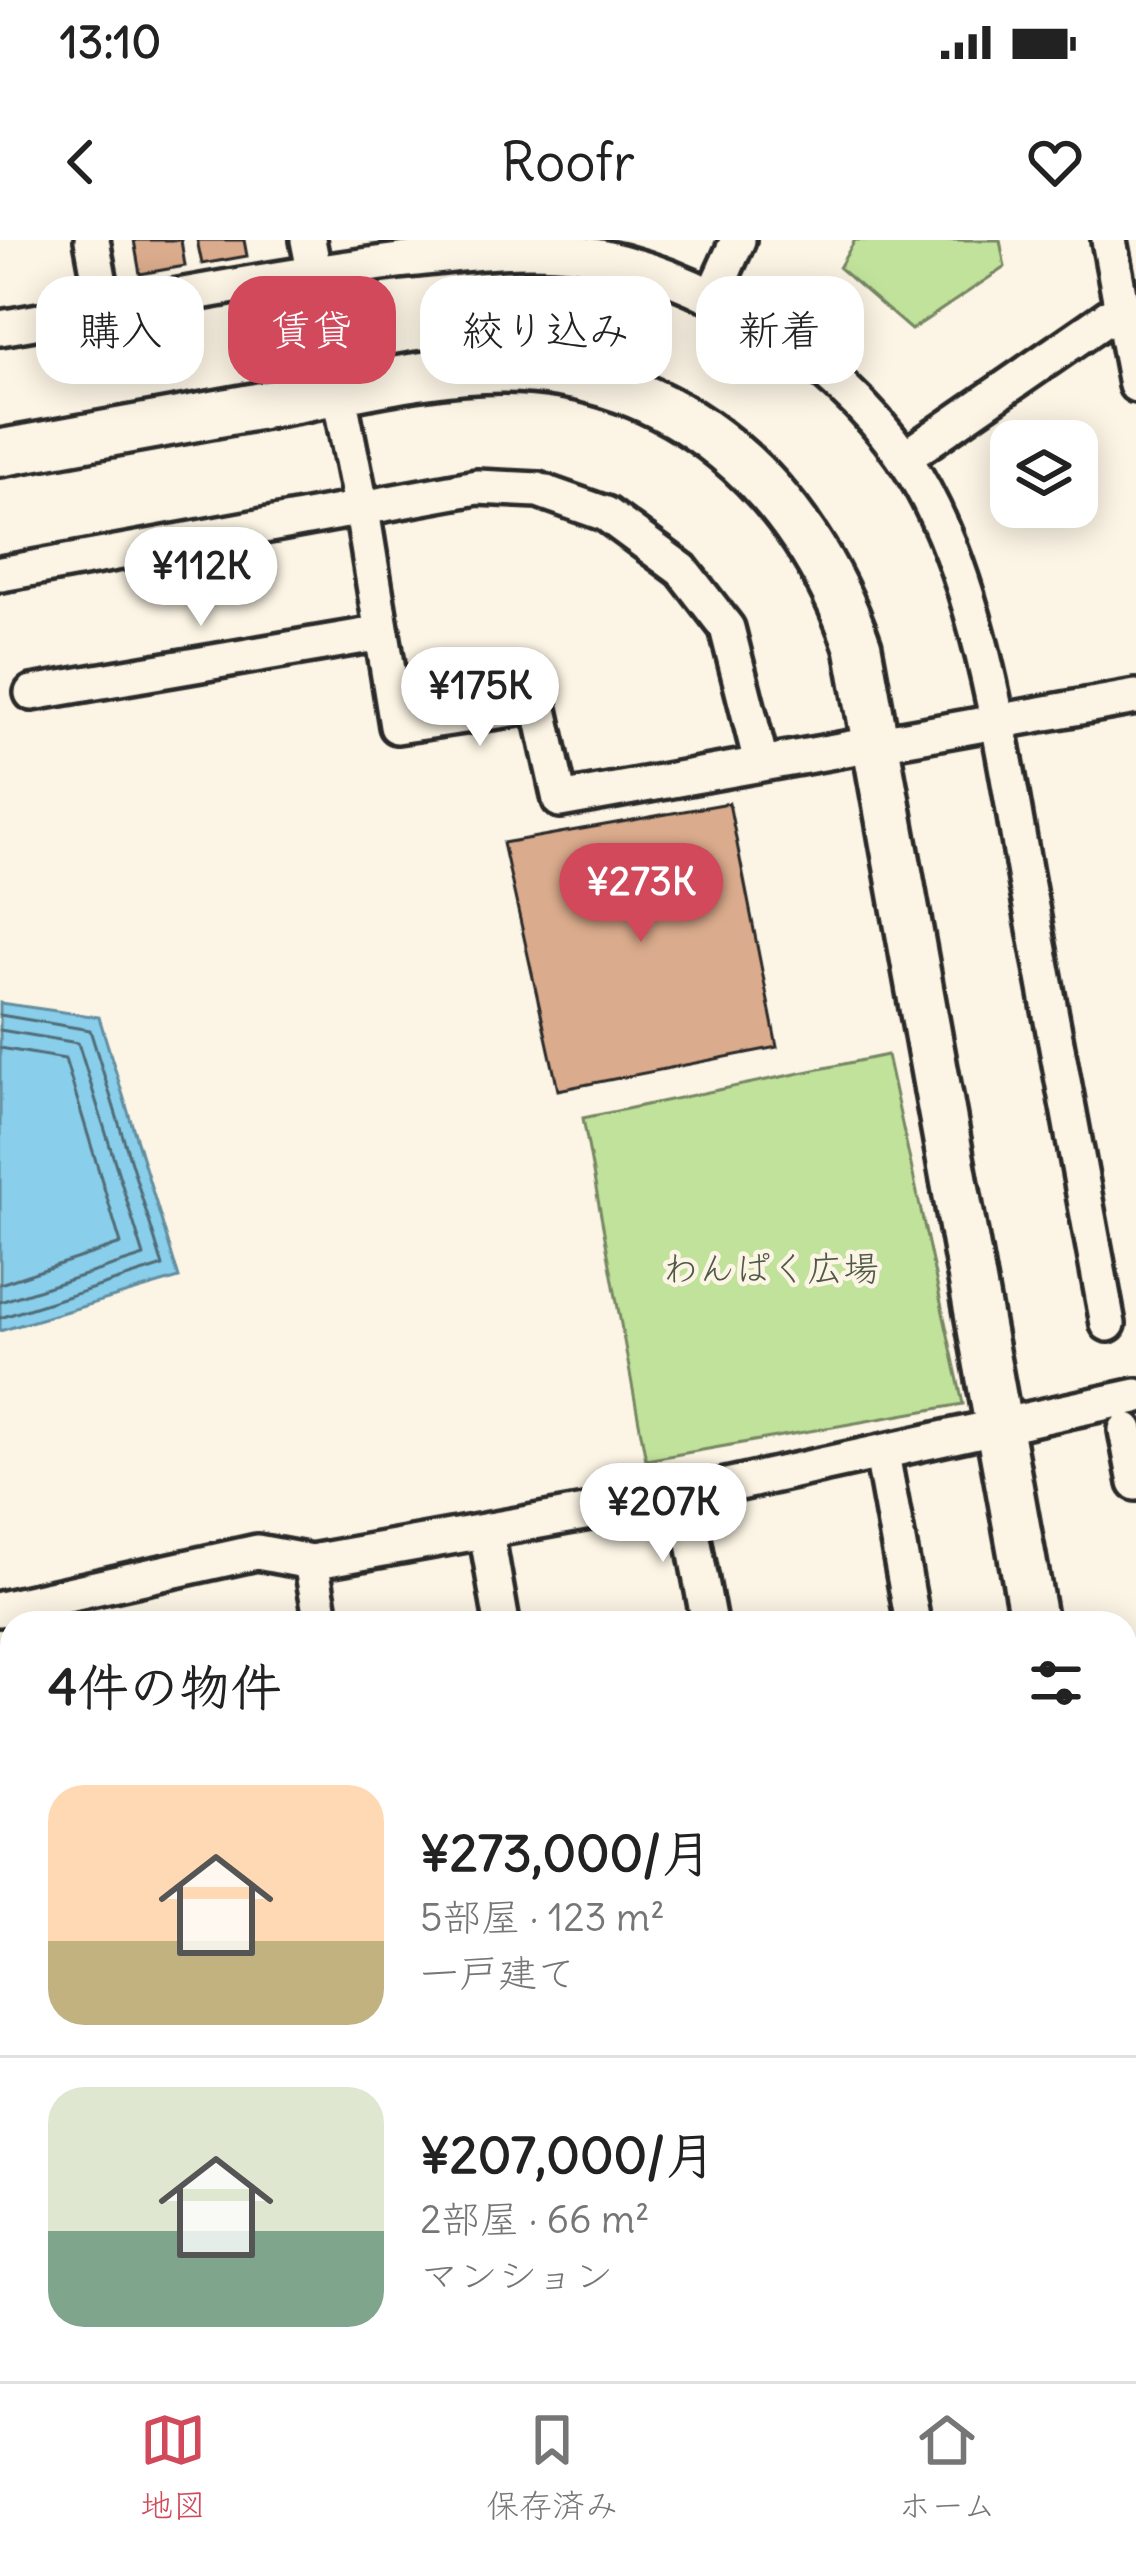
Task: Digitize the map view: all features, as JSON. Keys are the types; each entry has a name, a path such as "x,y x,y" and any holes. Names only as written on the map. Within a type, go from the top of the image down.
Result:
{"street":[{"path":"92,240 99,276"},
{"path":"722,276 738,240"},
{"path":"1109,240 1136,385"},
{"path":"204,284 311,256 577,252 696,288"},
{"path":"311,256 362,510 398,726 539,705 560,800 1136,697"},
{"path":"904,458 1120,308"},
{"path":"0,328 36,322"},
{"path":"0,453 455,372 535,370 588,378 692,425 784,503 826,564 858,647 1032,1611"},
{"path":"835,384 904,458 952,555 997,720 1108,1324"},
{"path":"1,574 477,487 538,490 606,514 682,571 727,628 761,762"},
{"path":"32,693 382,633"},
{"path":"0,1609 257,1552 311,1562 685,1495 1136,1396"},
{"path":"1126,1430 1136,1483"},
{"path":"881,1454 911,1611"},
{"path":"685,1495 707,1611"},
{"path":"486,1531 500,1611"},
{"path":"311,1562 320,1611"},
{"path":"0,1845 0,1912"}],"green space":[{"path":"855,240 1000,240 1005,267 911,330 864,290 864,276 848,276 839,268"},
{"name":"わんぱく広場","path":"887,1055 963,1404 646,1460 583,1118"}],"water":[{"path":"0,1003 99,1017 179,1278 0,1331"}],"building":[{"path":"134,240 181,240 185,266 140,274"},
{"path":"197,240 244,240 247,256 202,264"},
{"path":"729,803 777,1047 558,1090 503,843"}]}
